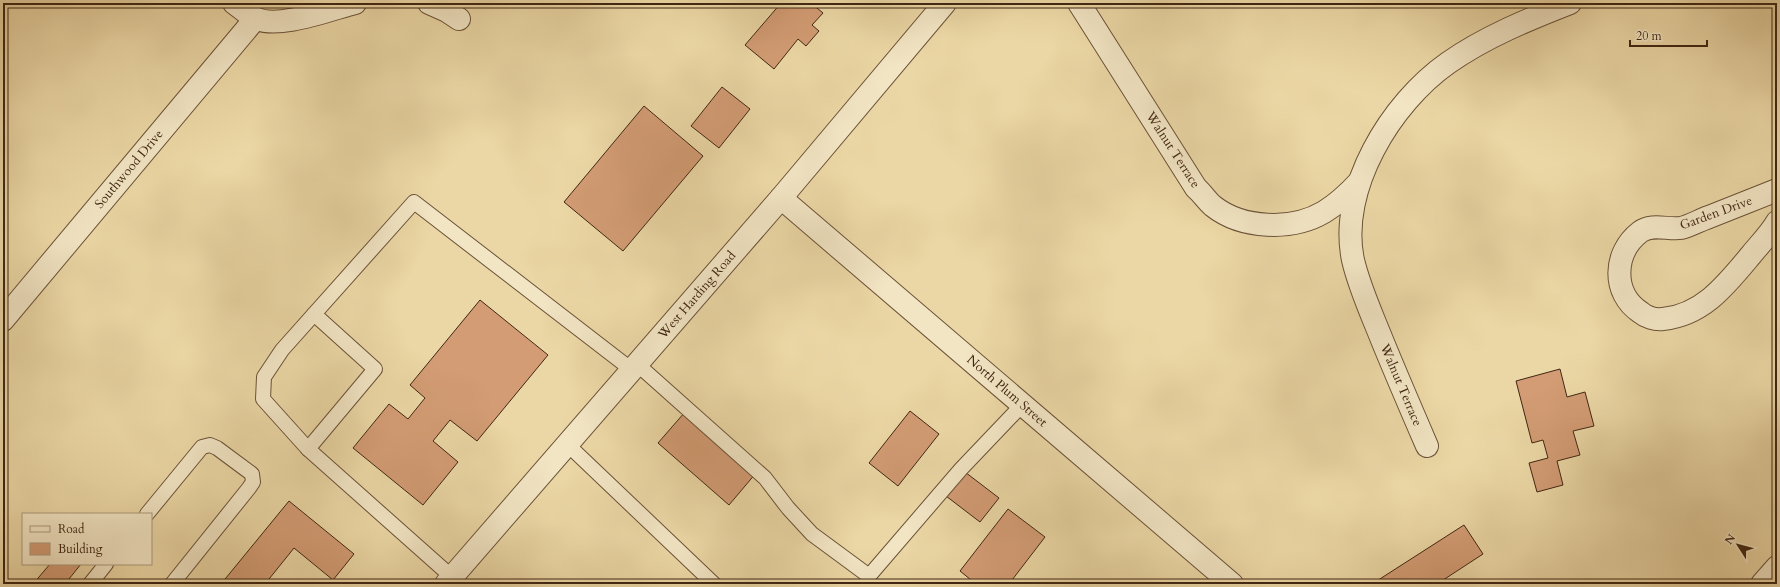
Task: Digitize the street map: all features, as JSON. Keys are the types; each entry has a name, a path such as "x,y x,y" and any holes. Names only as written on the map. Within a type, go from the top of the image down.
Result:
{"street":[{"path":"234,3 255,19 268,22 290,20 355,3"},
{"path":"429,3 447,11 459,19"},
{"name":"West Harding Road","path":"449,581 781,198 946,3"},
{"name":"Walnut Terrace","path":"1080,3 1196,188 1213,206 1233,217 1254,223 1280,224 1306,219 1323,212 1359,182"},
{"path":"1359,182 1372,154 1395,115 1418,89 1448,63 1487,39 1570,3"},
{"name":"Southwood Drive","path":"4,318 255,19"},
{"name":"Walnut Terrace","path":"1359,182 1352,210 1350,241 1353,260 1363,293 1427,446"},
{"name":"Garden Drive","path":"1777,190 1681,228 1657,227 1641,231 1628,243 1620,259 1619,276 1623,293 1634,308 1646,317 1662,320 1689,313 1710,301 1728,282 1777,222"},
{"name":"North Plum Street","path":"781,198 1232,584"},
{"path":"1762,584 1777,567"}],"lane":[{"path":"449,581 308,449 263,399 264,377 282,350 414,202 635,367 765,478 788,508 812,534 870,576 961,469 1022,404"},
{"path":"308,449 375,369 314,314"},
{"path":"567,444 714,584"},
{"path":"148,513 202,448 210,445 217,448 252,474 253,482 249,488 172,584"},
{"path":"90,584 105,565"}],"building":[{"path":"781,3 811,3 823,13 812,25 819,31 806,46 798,39 774,69 745,45"},
{"path":"722,87 750,109 719,148 691,126"},
{"path":"644,106 703,156 623,251 564,202"},
{"path":"480,300 548,355 477,441 450,420 433,441 458,462 423,505 353,448 389,404 408,419 425,398 410,385"},
{"path":"1560,369 1567,397 1585,392 1594,426 1573,431 1580,455 1557,461 1563,485 1537,492 1529,463 1548,458 1543,440 1532,443 1516,381"},
{"path":"910,411 939,434 898,486 869,463"},
{"path":"685,412 756,473 729,505 658,443"},
{"path":"965,472 999,498 980,522 946,496"},
{"path":"289,501 354,554 333,580 294,548 265,584 221,584"},
{"path":"1008,509 1045,537 1009,584 976,584 960,571"},
{"path":"1464,525 1483,554 1437,584 1372,584"},
{"path":"49,565 80,565 65,584 33,584"}]}
